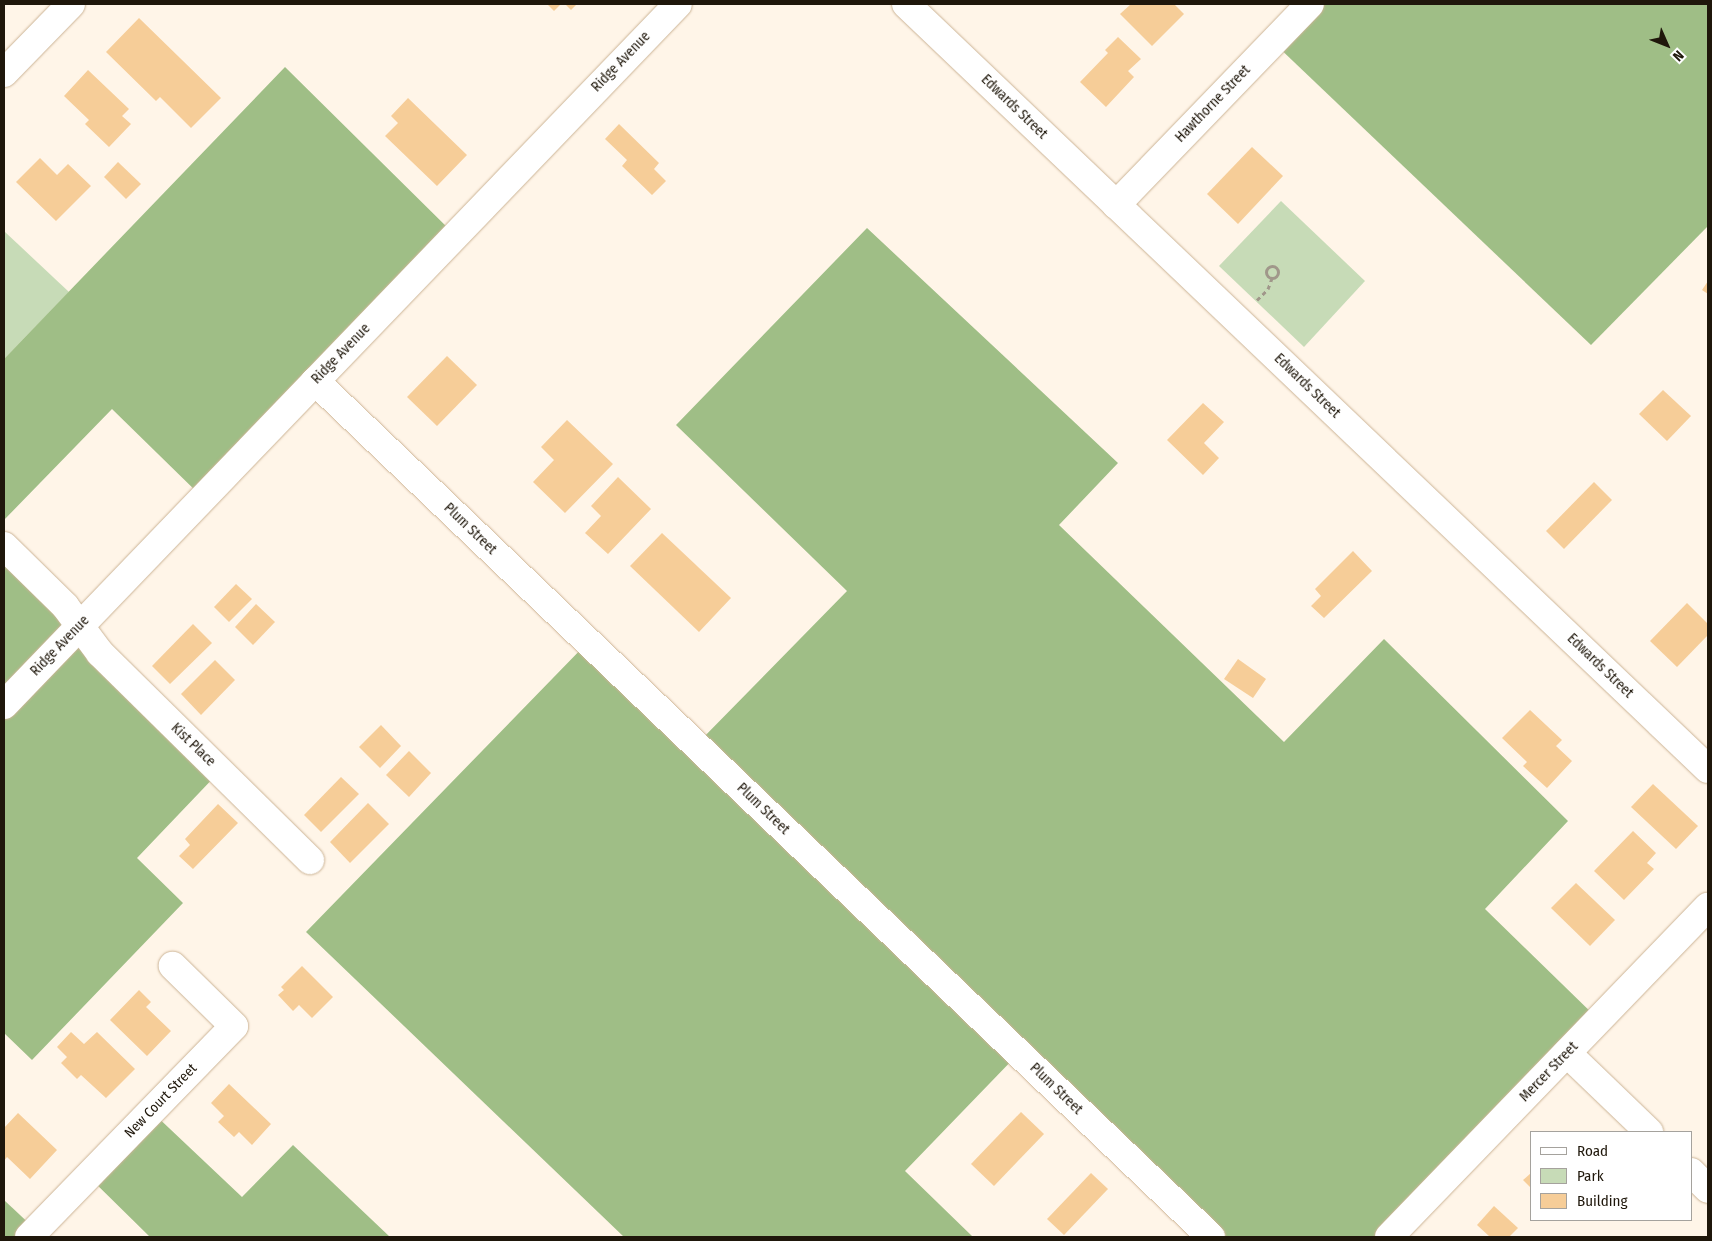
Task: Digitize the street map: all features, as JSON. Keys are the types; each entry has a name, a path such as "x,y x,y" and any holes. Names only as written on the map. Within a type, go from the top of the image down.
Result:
{"street":[{"path":"4,73 71,4"},
{"name":"Ridge Avenue","path":"4,705 678,4"},
{"name":"Edwards Street","path":"906,4 1708,769"},
{"name":"Hawthorne Street","path":"1116,204 1310,4"},
{"name":"Plum Street","path":"315,381 1211,1237"},
{"name":"Kist Place","path":"4,546 64,606 78,628 100,654 310,860"},
{"name":"Mercer Street","path":"1389,1237 1708,907"},
{"name":"New Court Street","path":"29,1237 234,1026 173,966"},
{"path":"1567,1053 1648,1131"},
{"path":"1692,1173 1708,1188"}],"path":[{"path":"1256,301 1268,289 1272,278"}],"green space":[{"path":"1310,4 1708,4 1708,226 1591,345 1273,42"},
{"path":"285,67 455,235 203,498 112,409 4,520 4,359"},
{"path":"1281,201 1365,281 1304,347 1219,266"},
{"path":"867,228 1118,463 1059,525 1284,742 1384,639 1568,821 1485,909 1599,1020 1389,1237 1211,1237 1018,1054 905,1171 973,1237 624,1237 306,932 588,642 696,745 847,591 676,425"},
{"path":"4,231 69,292 4,359"},
{"path":"4,546 220,771 137,858 183,903 32,1060 4,1033"},
{"path":"151,1111 242,1197 293,1145 390,1237 150,1237 88,1176"},
{"path":"4,1200 36,1230 29,1237 4,1237"}],"building":[{"path":"547,4 561,4 554,11"},
{"path":"565,4 577,4 571,10"},
{"path":"1131,4 1174,4 1184,14 1152,46 1120,14"},
{"path":"139,18 221,98 191,128 160,97 156,101 106,52"},
{"path":"1118,37 1141,59 1128,71 1134,77 1106,107 1080,82 1108,53 1105,50"},
{"path":"88,70 129,109 122,116 131,124 109,147 85,124 89,120 64,96"},
{"path":"408,98 467,155 437,186 385,136 398,123 391,116"},
{"path":"619,124 659,163 654,169 666,181 652,195 622,166 627,160 605,139"},
{"path":"1252,147 1283,176 1238,224 1207,194"},
{"path":"40,158 57,175 68,164 91,186 56,221 16,182"},
{"path":"118,162 141,184 126,199 104,177"},
{"path":"1708,281 1708,294 1702,290"},
{"path":"447,356 477,385 437,426 407,397"},
{"path":"1663,390 1691,416 1667,441 1639,414"},
{"path":"1203,403 1224,422 1204,443 1219,458 1203,475 1167,440"},
{"path":"567,420 613,464 565,513 533,482 554,460 541,447"},
{"path":"618,477 651,509 608,554 585,533 601,516 591,506"},
{"path":"1594,482 1612,500 1564,549 1546,531"},
{"path":"662,533 731,598 699,632 630,566"},
{"path":"1353,551 1372,571 1324,618 1311,606 1321,596 1315,589"},
{"path":"236,584 252,599 229,622 214,607"},
{"path":"1687,603 1708,624 1708,635 1677,667 1650,641"},
{"path":"256,604 275,622 253,645 235,627"},
{"path":"193,624 212,643 170,684 152,666"},
{"path":"1238,659 1266,679 1253,698 1224,679"},
{"path":"215,660 235,680 201,715 181,694"},
{"path":"1530,710 1562,740 1556,746 1572,761 1547,788 1523,766 1527,762 1502,738"},
{"path":"381,725 401,746 380,768 359,747"},
{"path":"409,751 431,773 409,797 386,775"},
{"path":"341,777 359,794 321,832 304,815"},
{"path":"1653,784 1698,826 1676,849 1631,807"},
{"path":"368,803 389,824 350,863 330,842"},
{"path":"218,804 238,823 193,869 179,856 190,845 185,839"},
{"path":"1633,831 1656,853 1647,863 1654,869 1624,900 1594,871"},
{"path":"1576,883 1615,920 1590,946 1551,908"},
{"path":"302,966 333,997 312,1018 299,1005 293,1011 278,995 284,990 281,987"},
{"path":"139,990 151,1002 146,1007 171,1031 147,1056 110,1020"},
{"path":"71,1032 84,1044 97,1032 135,1069 106,1098 81,1075 77,1079 61,1063 67,1057 57,1047"},
{"path":"229,1084 271,1124 252,1145 239,1132 234,1137 218,1122 224,1116 211,1103"},
{"path":"1021,1112 1044,1134 994,1186 971,1164"},
{"path":"18,1113 57,1150 30,1179 7,1157 4,1161 4,1128"},
{"path":"1091,1173 1108,1189 1064,1235 1047,1219"},
{"path":"1530,1174 1530,1187 1523,1180"},
{"path":"1494,1206 1518,1228 1509,1237 1490,1237 1477,1225"}]}
